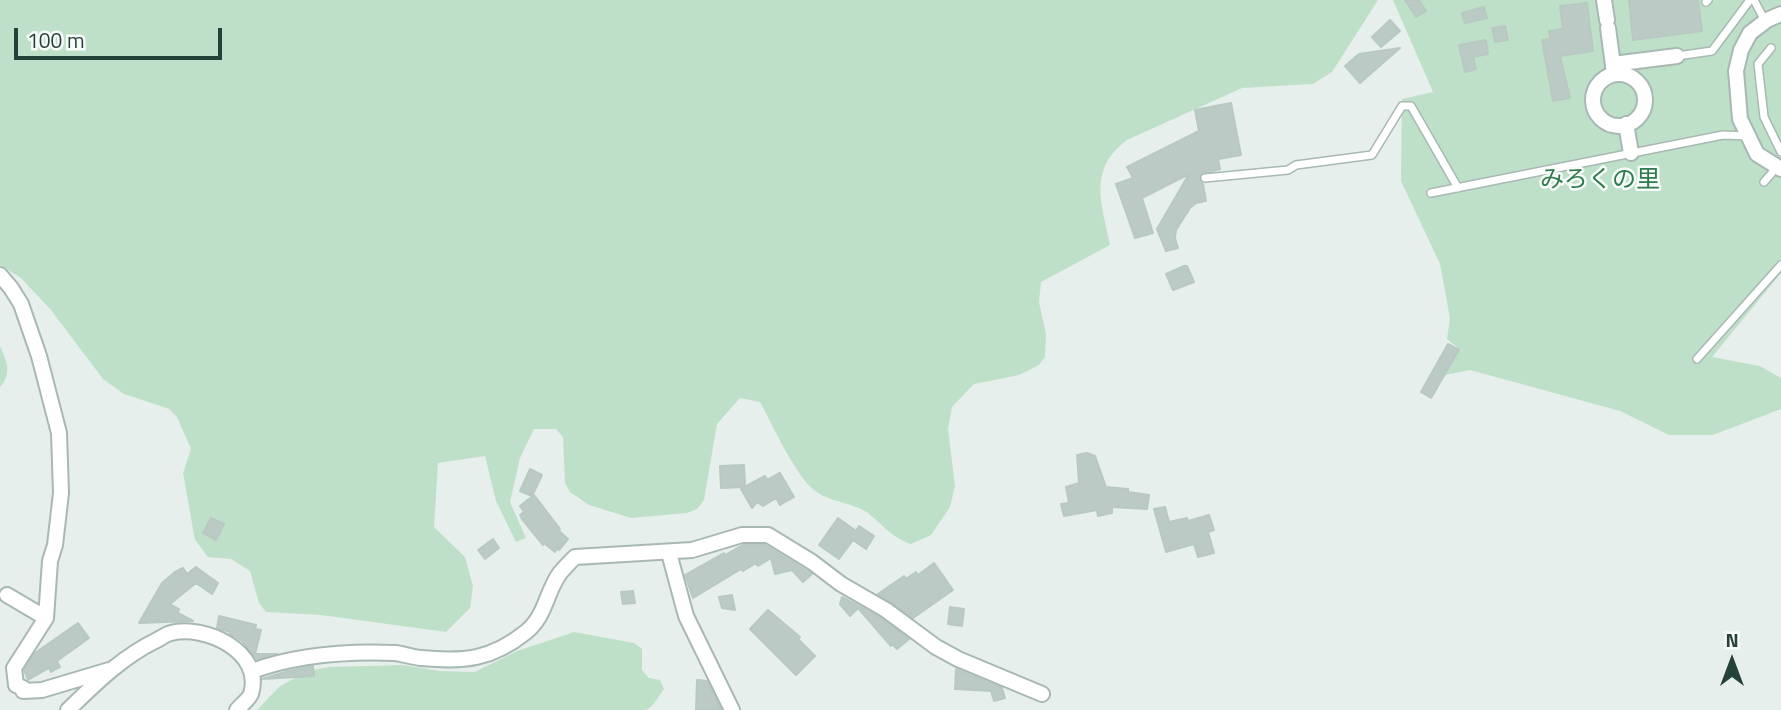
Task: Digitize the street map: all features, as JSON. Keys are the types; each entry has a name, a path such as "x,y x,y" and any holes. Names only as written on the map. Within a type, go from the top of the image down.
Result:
{"street":[{"path":"1604,0 1614,69"},
{"path":"1780,162 1757,154 1740,119 1736,71 1741,50 1750,33 1781,13"},
{"path":"1614,69 1635,79 1644,94 1642,111 1637,118 1626,124 1612,125 1604,121 1594,109 1592,100 1597,85 1614,69 1677,56"},
{"path":"1626,124 1631,153"},
{"path":"0,275 21,304 39,356 59,433 61,493 55,545 50,561 46,618 14,668 16,685 23,688 23,691 43,690 109,670"},
{"path":"252,671 278,661 350,653 397,653 471,660 494,652 527,631 542,614 559,574 575,557 669,553 703,548 742,535 768,535 812,562 841,584 886,610 936,647 1041,694"},
{"path":"669,553 686,616 732,710"},
{"path":"7,596 46,618"},
{"path":"68,710 109,670 135,651 171,632 202,632 233,647 244,657 252,671 251,695 237,710"}],"lane":[{"path":"1677,56 1712,51 1752,0 1765,21"},
{"path":"1764,182 1780,162 1764,117 1758,64 1771,48"},
{"path":"1205,178 1288,170 1296,165 1372,155 1402,106 1410,106 1458,188"},
{"path":"1431,193 1723,135 1749,136"},
{"path":"1697,359 1781,265"}],"green space":[{"path":"0,0 1378,0 1332,72 1313,84 1242,88 1127,140 1114,151 1106,163 1100,188 1110,245 1041,282 1039,302 1046,334 1045,357 1039,365 1019,375 974,384 952,407 948,429 955,486 950,507 931,535 911,544 893,535 862,509 814,490 792,461 760,402 740,398 717,424 704,500 697,509 687,513 631,518 589,505 570,492 565,483 563,437 556,429 534,429 520,458 510,502 526,538 516,542 496,501 485,456 438,463 434,527 465,557 473,586 470,608 446,632 321,615 266,612 259,603 250,571 231,559 208,557 195,540 183,473 191,449 177,417 169,409 124,394 103,379 51,310 21,278 0,265"},
{"name":"みろくの里","path":"1393,0 1781,0 1781,273 1712,357 1760,366 1781,378 1781,409 1713,435 1669,435 1620,411 1470,370 1445,375 1460,350 1447,339 1450,318 1440,264 1401,181 1402,99 1433,92"},
{"path":"0,346 7,373 0,387"},
{"path":"574,632 634,643 642,649 642,670 649,678 660,680 664,689 652,706 646,710 257,710 279,687 307,671 330,667 403,665 439,671 475,672 517,651"}],"building":[{"path":"1405,0 1419,0 1426,11 1416,17"},
{"path":"1629,0 1698,0 1702,31 1633,40"},
{"path":"1587,3 1593,51 1560,56 1570,98 1553,101 1542,40 1550,39 1549,31 1563,29 1560,6"},
{"path":"1484,7 1487,18 1465,23 1462,13"},
{"path":"1390,20 1400,31 1381,47 1372,37"},
{"path":"1505,26 1508,40 1495,42 1492,28"},
{"path":"1486,40 1488,54 1473,57 1476,69 1465,72 1459,45"},
{"path":"1400,48 1360,83 1345,66 1359,54"},
{"path":"1231,103 1241,155 1218,159 1220,169 1200,175 1206,201 1196,203 1190,208 1176,230 1178,248 1166,251 1157,229 1189,174 1142,198 1153,233 1135,238 1116,184 1133,178 1127,167 1199,131 1195,110"},
{"path":"1187,266 1194,282 1173,290 1166,274"},
{"path":"1448,344 1459,350 1431,398 1421,392"},
{"path":"1087,453 1095,456 1106,487 1149,495 1147,509 1112,507 1112,513 1098,516 1097,510 1064,516 1061,504 1069,503 1066,487 1079,483 1077,455"},
{"path":"744,465 745,487 721,488 720,466"},
{"path":"530,469 542,475 532,496 520,491"},
{"path":"780,473 794,497 780,505 776,498 763,506 757,502 752,508 741,489 765,476 767,480"},
{"path":"534,495 560,529 558,530 568,539 555,552 544,543 543,545 520,515 524,512 520,506"},
{"path":"1165,507 1169,522 1187,518 1188,521 1209,515 1214,530 1208,532 1214,553 1198,557 1194,544 1166,552 1154,509"},
{"path":"211,518 224,524 216,540 203,533"},
{"path":"838,518 856,531 859,526 874,536 866,549 853,540 839,559 819,545"},
{"path":"493,539 499,548 485,559 478,550"},
{"path":"743,545 765,545 812,574 803,582 792,570 775,574 771,558 758,566 756,563 743,571 741,569 693,598 685,575"},
{"path":"934,563 953,590 913,618 878,594 904,576 906,579 916,572 918,575"},
{"path":"196,567 218,583 212,594 196,583 170,604 179,609 178,613 193,621 139,623 162,583 183,568 187,574"},
{"path":"633,591 635,603 623,604 621,592"},
{"path":"732,595 735,610 722,608 719,597"},
{"path":"842,597 881,618 909,639 897,649 892,644 891,646 858,608 850,616 840,604"},
{"path":"950,607 964,609 962,626 948,624"},
{"path":"768,610 800,637 798,639 815,656 796,675 750,629"},
{"path":"219,616 256,625 255,629 261,630 255,654 277,654 256,659 242,641 230,632 217,628"},
{"path":"78,623 89,638 57,661 60,667 51,672 49,668 28,680 24,670 35,653"},
{"path":"313,666 314,676 262,679 288,671"},
{"path":"956,669 1002,688 1005,698 994,701 991,691 955,689"},
{"path":"697,680 707,681 721,710 696,710"}]}
